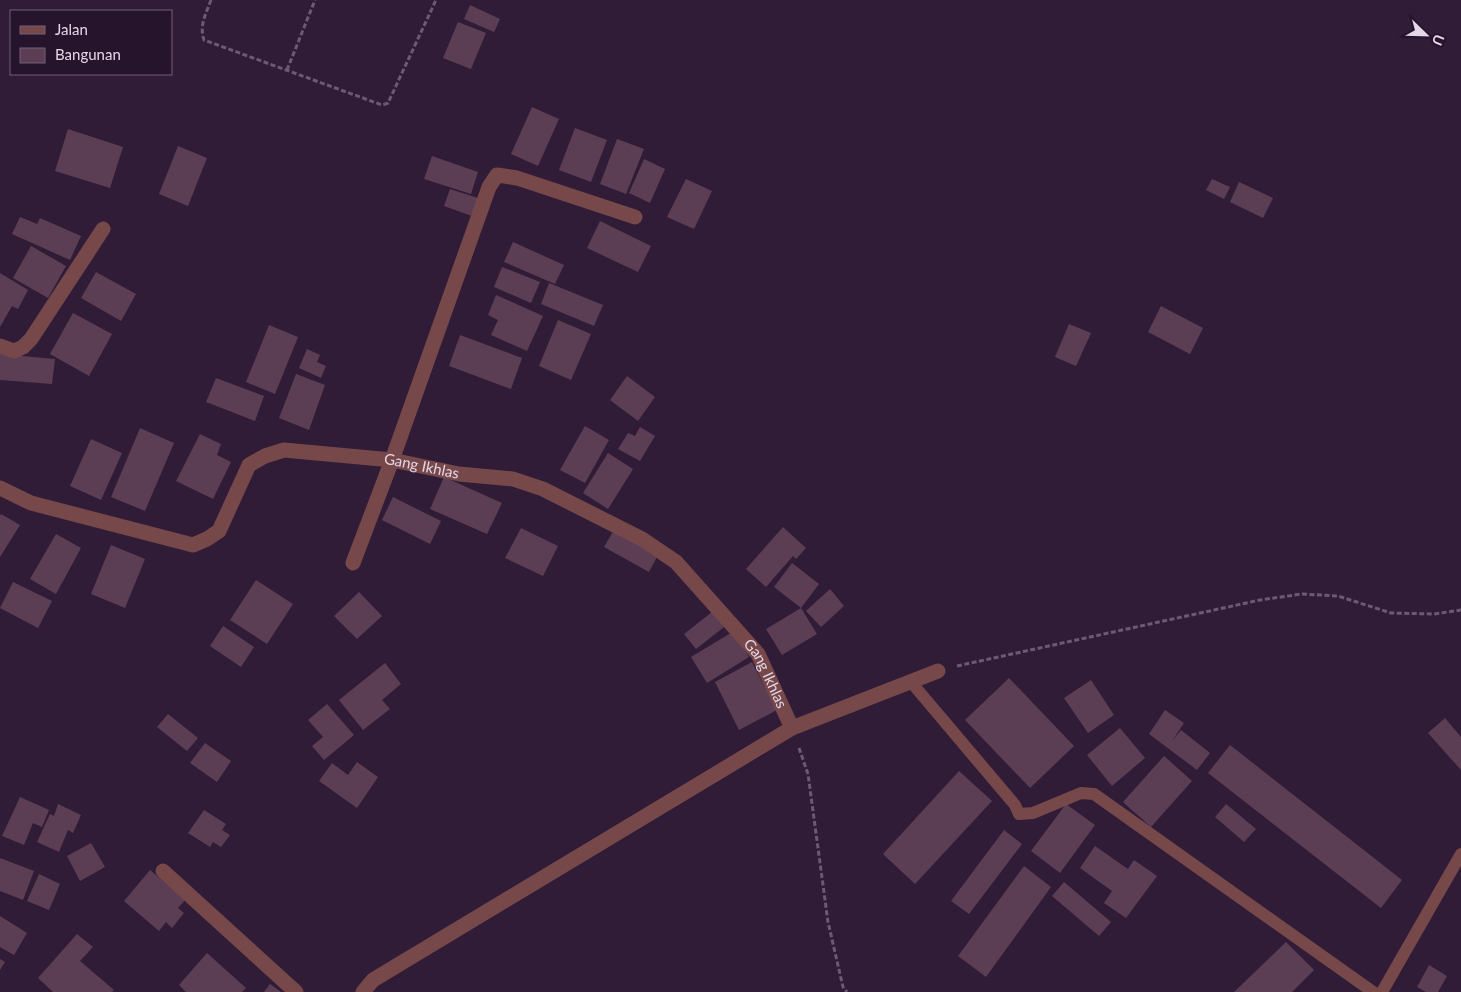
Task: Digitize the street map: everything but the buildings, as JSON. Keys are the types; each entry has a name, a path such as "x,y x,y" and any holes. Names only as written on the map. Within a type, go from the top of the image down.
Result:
{"street":[{"path":"353,563 392,460 489,187 497,175 517,178 635,217"},
{"path":"0,346 14,351 23,347 32,339 103,229"},
{"name":"Gang Ikhlas","path":"0,488 31,503 193,545 219,532 249,465 265,456 284,450 392,460 459,474 513,479 543,489 642,539 676,562 758,654 792,728"},
{"path":"363,992 373,980 792,728 938,670"},
{"path":"163,871 296,992"}],"lane":[{"path":"911,682 1015,805 1019,814 1032,813 1081,793 1094,794 1373,992"},
{"path":"1382,992 1461,854"}],"path":[{"path":"211,0 203,21 202,33 204,40 382,105 388,103 436,0"},
{"path":"287,70 315,0"},
{"path":"938,670 1260,600 1302,594 1338,596 1392,613 1434,614 1461,610"},
{"path":"792,728 808,774 828,922 843,987 847,992"}]}
